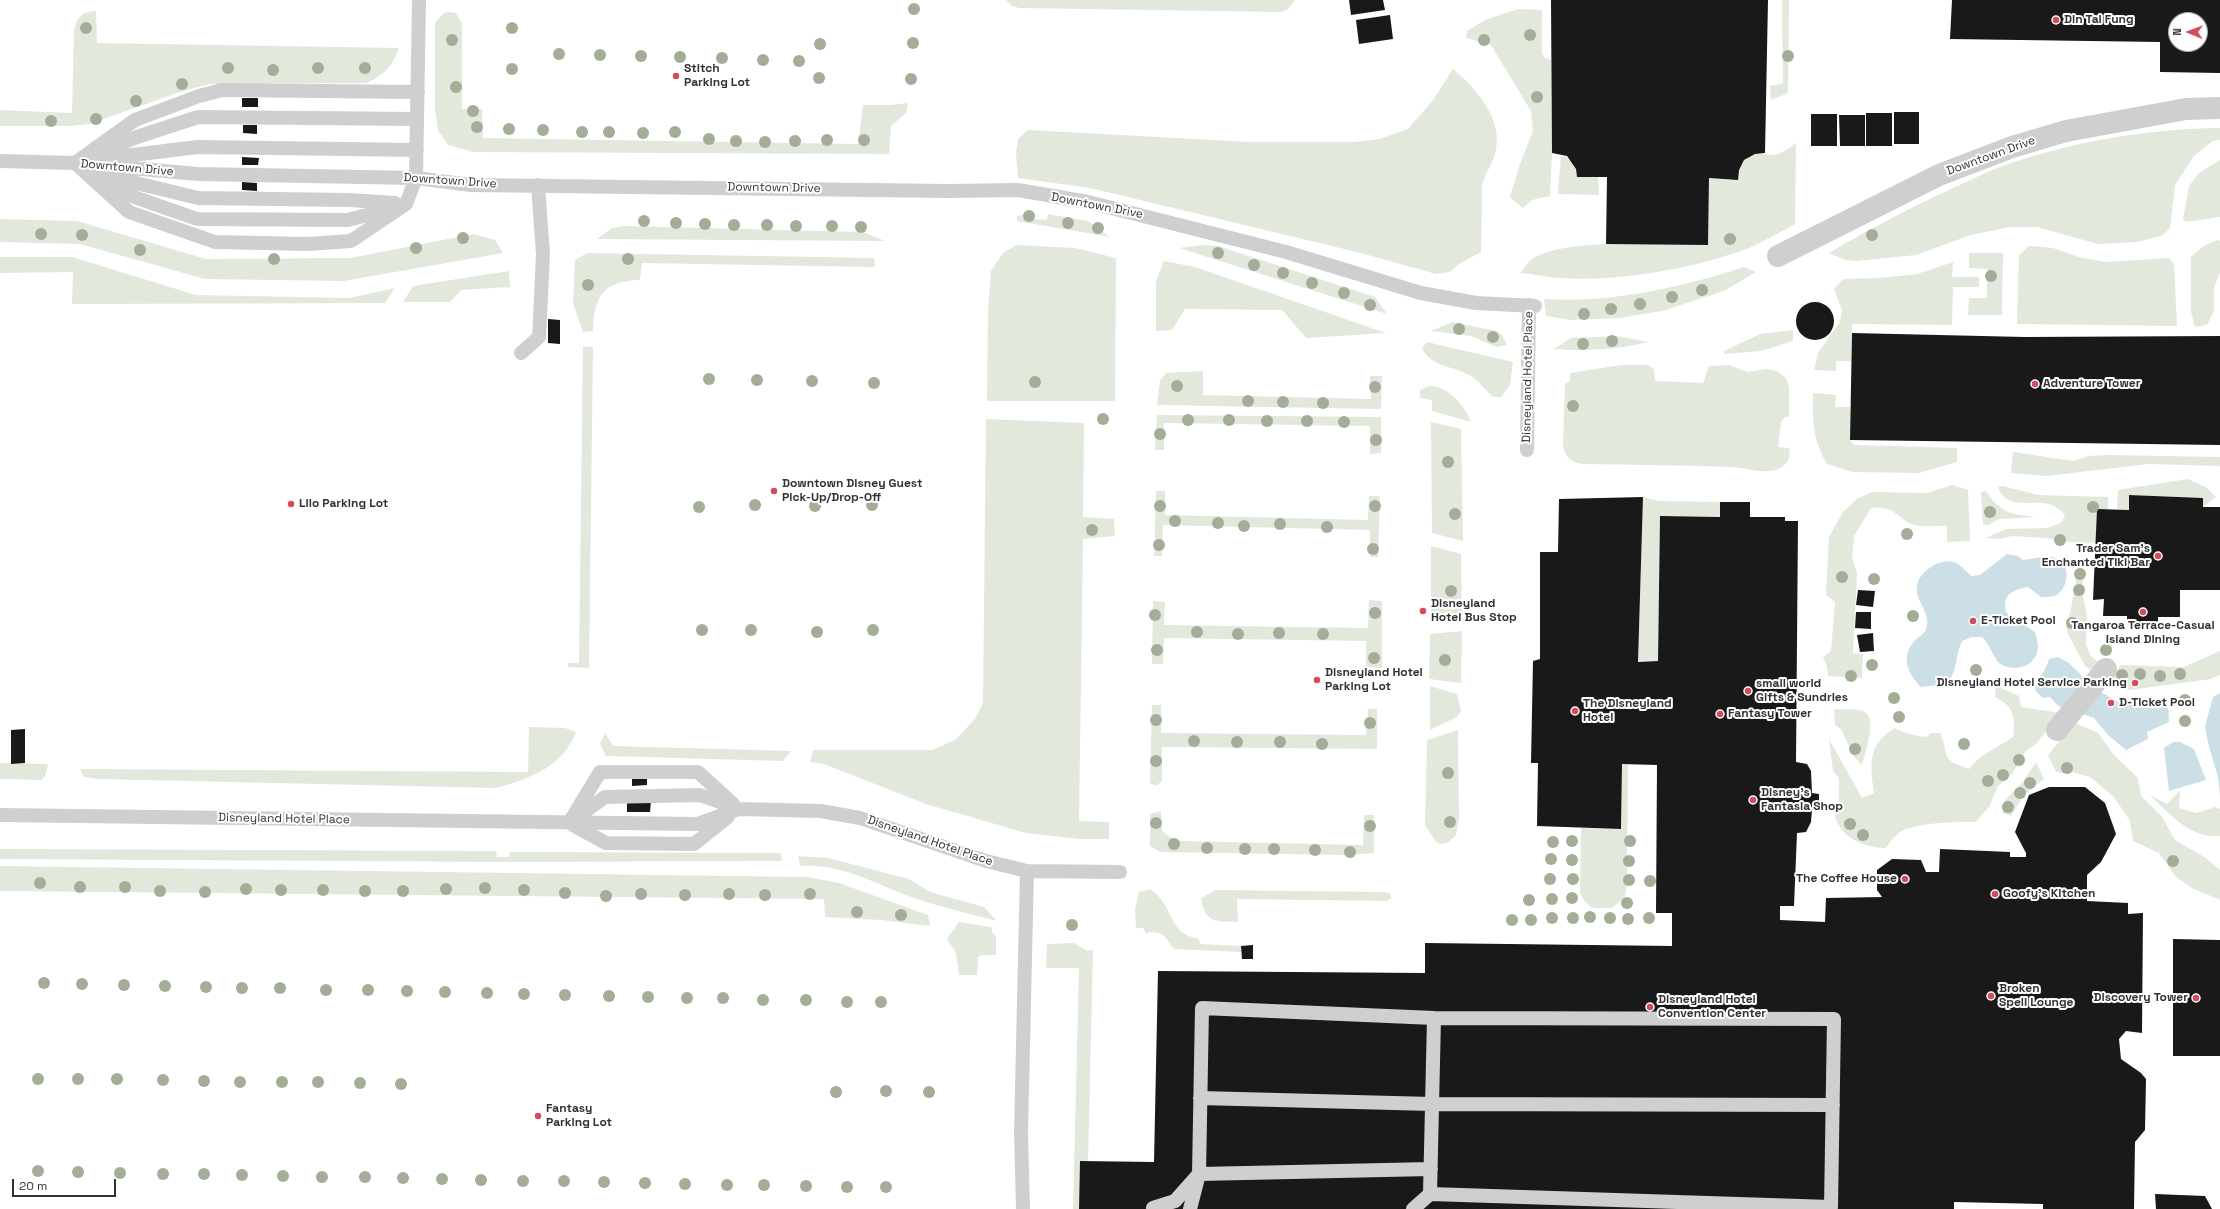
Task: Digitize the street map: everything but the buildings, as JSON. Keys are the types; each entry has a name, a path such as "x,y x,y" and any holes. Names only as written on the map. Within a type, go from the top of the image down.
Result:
{"street":[{"name":"Downtown Drive","path":"1778,256 1939,175 2012,147 2066,131 2186,109 2220,108"},
{"path":"2057,730 2106,669"}],"lane":[{"path":"75,163 129,212 215,242 308,244 351,241 406,204 416,178 419,0"},
{"path":"75,163 135,120 199,96 222,90 418,92"},
{"path":"75,163 137,137 198,117 417,119"},
{"path":"75,163 198,146 417,150"},
{"name":"Downtown Drive","path":"0,161 75,163 198,174 416,178 471,185 948,191 1018,190 1138,213 1286,252 1421,294 1476,303 1532,305"},
{"path":"75,163 134,197 197,219 348,220 406,204"},
{"path":"75,163 136,183 198,198 349,200 406,204"},
{"path":"521,353 539,337 543,254 538,185"},
{"name":"Disneyland Hotel Place","path":"1527,450 1532,305"},
{"path":"600,772 698,772 739,809 697,824 569,823 600,772"},
{"name":"Disneyland Hotel Place","path":"569,823 605,797 700,795 739,809 822,811 860,818 986,861 1027,871 1120,872"},
{"name":"Disneyland Hotel Place","path":"0,815 569,823 606,843 694,844 739,809"},
{"path":"1023,1209 1021,1133 1027,871"},
{"path":"1190,1209 1199,1174 1202,1008 1434,1018 1834,1019 1831,1207 1430,1194 1413,1209"},
{"path":"1430,1194 1434,1018"},
{"path":"1200,1098 1432,1104 1833,1105"},
{"path":"1153,1208 1175,1201 1199,1174 1431,1170"}],"shaded area":[{"path":"1006,0 1295,0 1288,9 1282,12 1019,8 1012,6"},
{"path":"1782,0 1789,0 1788,93 1771,100 1770,86 1783,83"},
{"path":"1518,9 1542,10 1542,53 1545,58 1551,59 1552,153 1550,196 1532,200 1523,208 1510,197 1520,164 1533,131 1531,111 1491,45 1466,38 1467,31 1485,20"},
{"path":"96,11 97,43 399,48 394,60 387,70 366,83 210,84 183,91 89,124 71,126 0,126 0,110 72,113 74,30 77,21 81,16 87,12"},
{"path":"444,13 456,13 462,23 462,109 482,109 483,138 858,144 863,105 891,105 908,103 906,113 891,126 889,154 473,152 448,145 438,130 435,109 435,23"},
{"path":"1453,69 1471,86 1486,106 1496,129 1497,142 1494,158 1482,185 1481,252 1459,264 1450,272 1436,274 1361,253 1090,188 1018,178 1016,154 1018,139 1028,130 1251,142 1354,142 1379,139 1408,129 1433,100"},
{"path":"2220,128 2220,140 2213,141 2194,156 2175,185 2170,228 2163,235 2138,242 2098,244 2037,227 2010,227 1971,235 1916,255 1856,261 1845,260 1829,253 1905,211 1991,170 2024,159 2079,144 2135,134"},
{"path":"1796,143 1795,224 1749,248 1680,268 1631,276 1582,279 1559,278 1520,273 1533,258 1551,251 1571,247 1618,244 1708,245 1709,178 1731,180 1744,161 1750,156 1757,154 1774,155 1785,151"},
{"path":"1561,155 1568,158 1572,163 1577,177 1598,177 1599,195 1558,194"},
{"path":"2220,160 2220,217 2186,222 2183,219 2189,186 2199,173"},
{"path":"1035,214 1034,219 1047,220 1048,214 1088,221 1110,237 1017,221 1017,216"},
{"path":"0,219 77,221 206,259 350,258 474,234 495,240 503,253 344,281 205,279 80,244 0,242"},
{"path":"624,226 863,232 885,241 597,239 612,228"},
{"path":"2217,240 2220,241 2220,272 2214,288 2214,311 2207,325 2195,327 2191,312 2191,257 2202,247"},
{"path":"1016,245 1075,248 1116,258 1115,401 987,401 988,310 991,271 1003,253"},
{"path":"1202,245 1218,246 1375,297 1387,314 1179,248"},
{"path":"2029,246 2053,248 2079,257 2106,262 2169,258 2174,264 2177,326 2017,324 2019,255"},
{"path":"587,253 874,258 875,267 642,263 640,280 617,283 609,287 603,293 596,308 593,331 583,332 573,303 575,260"},
{"path":"1969,253 2003,253 2002,315 1968,315 1969,298 1987,298 1987,269 1969,268"},
{"path":"0,257 72,257 196,295 349,298 395,288 385,303 72,304 73,272 0,273"},
{"path":"1164,261 1195,267 1386,333 1306,338 1282,310 1185,309 1172,330 1156,331 1156,281"},
{"path":"1953,262 1952,277 1979,277 1979,287 1953,287 1952,325 1852,324 1851,361 1836,361 1836,371 1814,370 1818,353 1840,322 1842,310 1834,289 1843,279 1879,278 1917,274"},
{"path":"1744,267 1756,272 1724,291 1662,311 1619,318 1571,320 1546,316 1544,299 1595,299 1645,292 1720,275"},
{"path":"509,271 510,287 461,290 450,302 403,302 413,286"},
{"path":"1452,322 1496,331 1502,335 1507,345 1497,347 1471,336 1431,331"},
{"path":"1793,330 1793,341 1761,351 1724,354 1724,351 1760,334"},
{"path":"1617,336 1648,342 1625,347 1601,349 1554,349 1571,338"},
{"path":"1427,342 1513,362 1510,385 1501,397 1493,397 1471,376 1430,359 1422,348"},
{"path":"583,346 593,347 589,668 568,667 568,663 579,663"},
{"path":"1621,365 1648,365 1654,369 1655,381 1703,383 1709,366 1729,365 1748,372 1766,369 1777,371 1786,378 1789,387 1789,417 1785,417 1781,422 1778,447 1789,448 1789,459 1779,469 1770,471 1758,471 1734,467 1582,464 1574,462 1566,455 1563,444 1565,384 1570,381 1570,373"},
{"path":"1203,371 1203,395 1371,399 1370,376 1382,376 1381,409 1157,405 1160,381 1166,373"},
{"path":"1429,386 1443,389 1455,398 1464,409 1471,422 1432,411 1432,400 1420,398 1420,390"},
{"path":"1813,393 1836,395 1835,407 1850,407 1850,440 1854,445 1957,448 1957,462 1919,473 1852,472 1827,464 1818,446 1814,430"},
{"path":"1157,415 1381,417 1381,453 1370,454 1370,426 1164,423 1164,450 1155,450"},
{"path":"986,419 1084,423 1083,517 1114,519 1115,536 1083,539 1079,821 1109,822 1109,839 1079,839 1026,833 926,804 824,764 810,762 813,750 932,750 955,740 975,719 983,703"},
{"path":"1431,422 1461,429 1463,541 1432,533"},
{"path":"2013,452 2074,461 2088,456 2107,455 2220,457 2220,466 2148,464 2047,476 2011,473"},
{"path":"2188,479 2207,488 2216,497 2203,507 2203,498 2129,495 2129,510 2117,509 2118,490"},
{"path":"1952,485 1968,490 1970,541 1947,542 1947,526 1920,526 1905,521 1892,511 1879,507 1871,508 1854,536 1852,557 1857,573 1853,653 1863,654 1862,678 1828,676 1827,666 1823,657 1831,651 1835,602 1826,595 1829,537 1843,512 1857,499 1872,492 1927,493"},
{"path":"2003,486 2038,495 2108,497 2108,510 2097,510 2096,542 2082,544 2046,538 2012,536 1999,539 1985,538 2007,529 2048,528 2062,522 2065,514 2055,507 2047,504 2022,503 2008,500 2002,495 1998,487"},
{"path":"1156,491 1165,491 1165,515 1368,520 1369,496 1380,496 1378,557 1370,557 1370,530 1163,525 1162,556 1154,556"},
{"path":"1986,491 2002,509 2008,512 2038,517 1999,519 1989,525 1983,525 1981,492"},
{"path":"1643,497 1658,501 1720,502 1720,517 1660,516 1658,661 1638,662"},
{"path":"1431,546 1461,554 1462,616 1431,623"},
{"name":"E-Ticket Pool","path":"2007,554 2018,556 2023,560 2050,557 2058,559 2065,567 2066,582 2064,587 2057,595 2051,597 2041,597 2028,587 2017,590 2007,597 2005,606 2006,612 2035,632 2038,644 2035,658 2030,663 2019,668 2005,666 1997,661 1982,637 1972,637 1962,641 1955,667 1948,684 1921,687 1910,672 1907,661 1907,656 1912,644 1925,632 1927,626 1926,615 1917,594 1920,577 1929,568 1941,562 1947,561 1958,564 1971,576 1980,575"},
{"path":"2078,570 2084,570 2082,592 2087,615 2086,644 2090,655 2100,664 2094,672 2085,666 2067,632 2066,624 2071,609"},
{"path":"1369,600 1382,601 1382,668 1366,667 1366,641 1164,638 1163,664 1152,664 1153,601 1165,602 1164,625 1368,628"},
{"path":"1462,631 1461,683 1429,679 1430,634"},
{"path":"2220,651 2220,675 2211,679 2130,690 2108,687 2107,682 2121,665 2184,667"},
{"name":"D-Ticket Pool","path":"2058,657 2069,663 2094,688 2118,702 2136,698 2163,699 2168,704 2169,722 2147,732 2148,739 2126,750 2108,735 2094,718 2058,706 2050,697 2043,698 2035,690 2049,659"},
{"path":"1430,686 1457,694 1461,711 1457,717 1430,730"},
{"path":"1996,686 2019,696 2021,707 2060,713 2036,744 2026,751 2012,774 1998,786 1989,807 1976,822 1950,822 1906,829 1897,834 1886,848 1865,845 1846,834 1835,818 1834,803 1839,801 1839,778 1833,771 1829,739 1862,798 1874,793 1872,756 1875,748 1886,734 1895,728 1910,734 1927,737 1930,733 1940,733 1949,759 1969,769 1984,755 2013,737 2014,723 2012,712 2006,704 1995,697"},
{"path":"2220,693 2220,797 2218,777 2208,743 2205,726 2213,697"},
{"path":"1152,705 1161,705 1161,733 1366,735 1368,709 1377,709 1377,749 1162,747 1162,781 1156,786 1150,783"},
{"path":"1834,709 1858,710 1865,712 1868,716 1870,729 1862,765 1854,757 1841,729 1835,725"},
{"path":"2075,723 2098,733 2114,755 2138,778 2141,796 2162,817 2175,840 2206,858 2220,870 2220,900 2192,888 2175,876 2159,853 2133,841 2130,821 2114,797 2090,777 2069,771 2060,773 2056,772 2048,755"},
{"path":"529,727 565,728 576,732 563,754 544,770 532,776 496,788 98,779 84,777 80,769 528,772"},
{"path":"1458,730 1459,819 1456,835 1449,842 1442,844 1436,842 1425,825 1427,740"},
{"path":"605,733 613,746 791,751 783,761 606,756 600,744"},
{"path":"2173,742 2180,742 2194,749 2206,780 2169,791 2164,748"},
{"path":"2036,762 2044,779 2024,795 2011,816 2003,813 2002,807 2006,799 2022,783"},
{"path":"0,763 48,764 46,774 42,780 0,779"},
{"path":"1622,764 1628,764 1627,883 1625,897 1612,908 1592,908 1585,902 1580,893 1581,828 1621,829"},
{"path":"2180,790 2179,808 2197,813 2215,807 2220,809 2220,836 2199,834 2181,824 2150,795 2167,804"},
{"path":"1161,811 1162,831 1171,838 1181,841 1363,845 1364,815 1374,815 1374,853 1345,855 1160,852 1150,846 1150,814"},
{"path":"0,849 496,851 497,857 509,857 510,852 781,853 782,861 508,862 0,859"},
{"path":"798,856 828,858 909,879 930,892 984,907 997,921 920,900 847,872 817,866 800,866"},
{"path":"0,866 808,877 839,883 928,915 930,926 881,920 825,917 824,899 0,891"},
{"path":"1150,889 1164,903 1181,931 1189,936 1199,939 1200,944 1241,946 1241,952 1174,949 1162,934 1149,932 1146,934 1143,928 1136,928 1135,909 1139,892"},
{"path":"1216,890 1385,892 1390,893 1391,898 1387,901 1237,899 1238,922 1218,921 1209,917 1205,913 1201,898"},
{"path":"959,922 991,927 993,934 996,936 996,955 981,955 978,958 977,975 959,975 956,953 947,939"},
{"path":"1074,943 1087,951 1093,950 1088,1161 1080,1161 1079,1209 1073,1209 1079,968 1046,968 1047,944"}],"place":[{"name":"Din Tai Fung","path":"2056,20"},
{"name":"Stitch Parking Lot","path":"676,76"},
{"name":"Adventure Tower","path":"2035,384"},
{"name":"Downtown Disney Guest Pick-Up/Drop-Off","path":"774,491"},
{"name":"Lilo Parking Lot","path":"291,504"},
{"name":"Trader Sam's Enchanted Tiki Bar","path":"2158,556"},
{"name":"Disneyland Hotel Bus Stop","path":"1423,611"},
{"name":"Tangaroa Terrace-Casual Island Dining","path":"2143,612"},
{"name":"E-Ticket Pool","path":"1973,621"},
{"name":"Disneyland Hotel Parking Lot","path":"1317,680"},
{"name":"Disneyland Hotel Service Parking","path":"2135,683"},
{"name":"small world Gifts & Sundries","path":"1748,691"},
{"name":"D-Ticket Pool","path":"2111,703"},
{"name":"The Disneyland Hotel","path":"1575,711"},
{"name":"Fantasy Tower","path":"1720,714"},
{"name":"Disney's Fantasia Shop","path":"1753,800"},
{"name":"The Coffee House","path":"1905,879"},
{"name":"Goofy's Kitchen","path":"1995,894"},
{"name":"Broken Spell Lounge","path":"1991,996"},
{"name":"Discovery Tower","path":"2196,998"},
{"name":"Disneyland Hotel Convention Center","path":"1650,1007"},
{"name":"Fantasy Parking Lot","path":"538,1116"}]}
